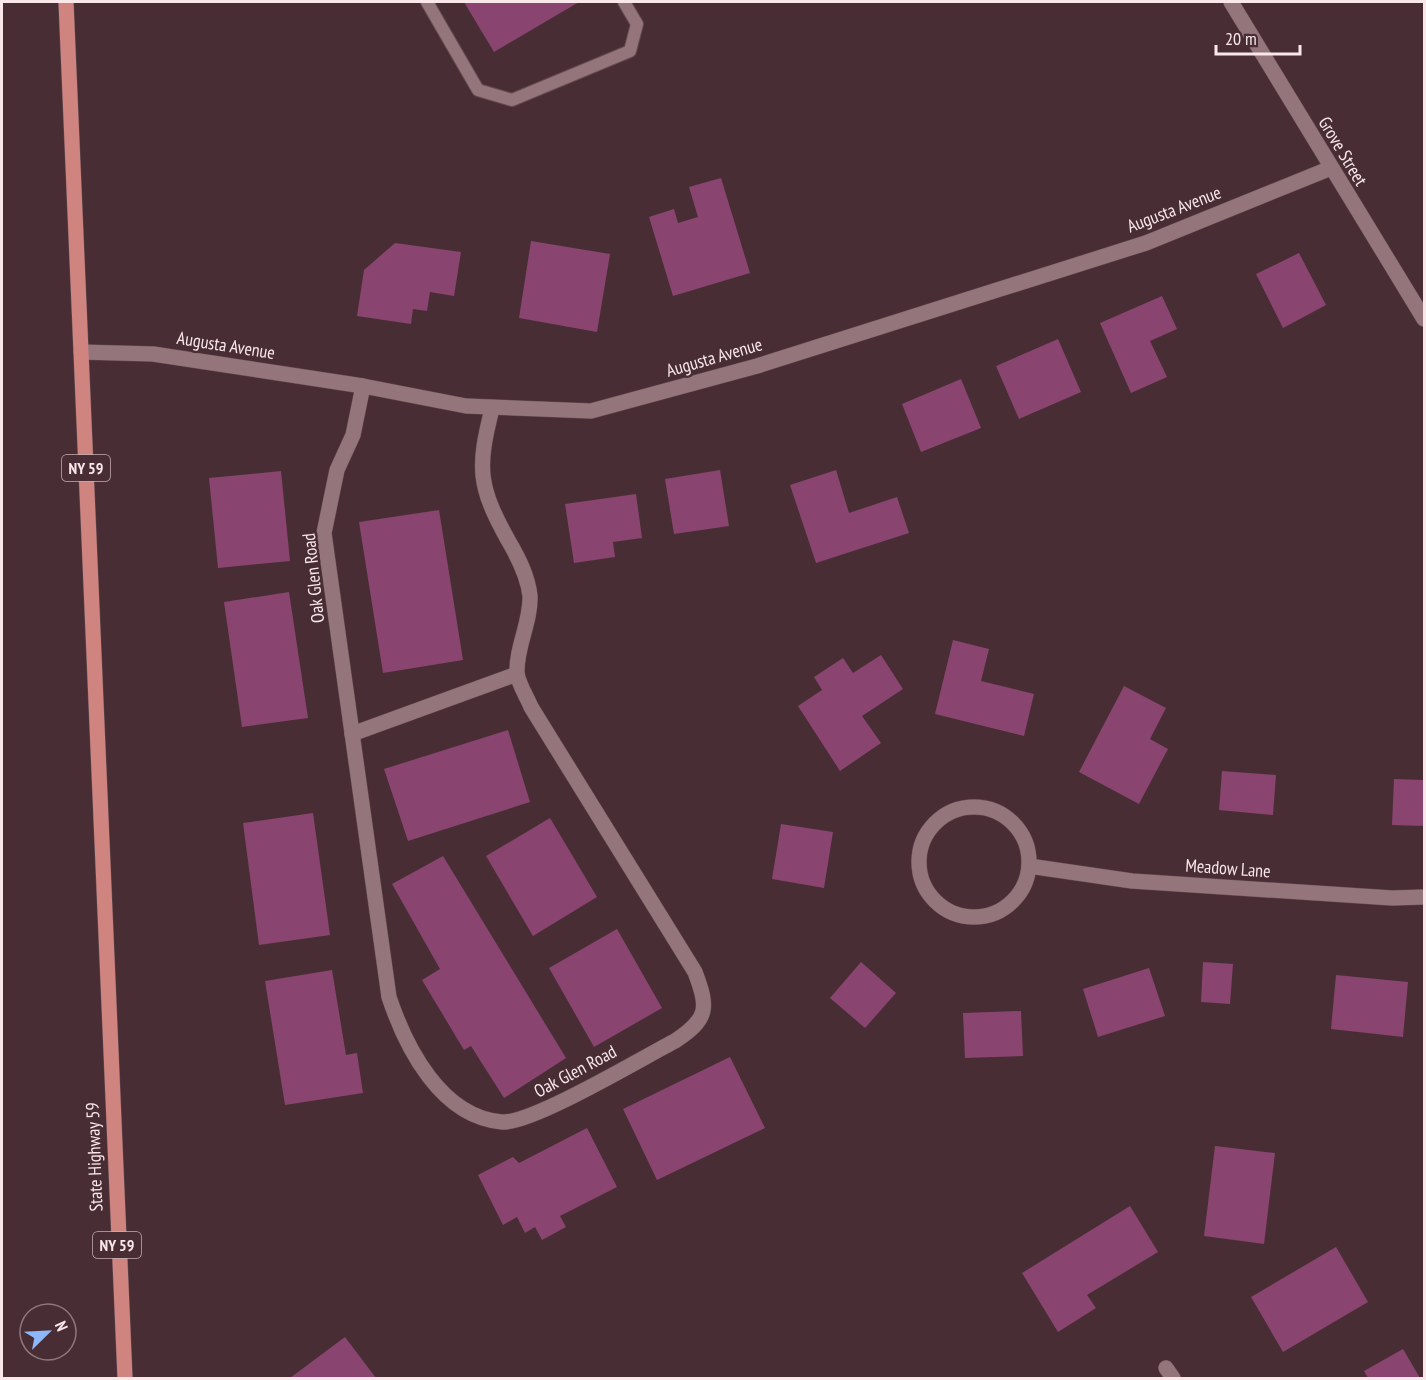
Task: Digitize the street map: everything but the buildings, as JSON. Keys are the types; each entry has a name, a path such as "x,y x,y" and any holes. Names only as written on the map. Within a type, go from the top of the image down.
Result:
{"main road":[{"name":"NY 59","path":"66,2 81,352"},
{"name":"State Highway 59","path":"81,352 104,934 125,1378"}],"street":[{"name":"Grove Street","path":"1231,2 1425,319"},
{"name":"Augusta Avenue","path":"81,352 153,354 363,386 466,406 492,409 591,411 757,366 1146,243 1331,168"},
{"name":"Oak Glen Road","path":"363,386 358,418 337,470 324,533 389,997 401,1032 420,1067 447,1095 474,1115 504,1122 534,1114 682,1036 695,1028 704,1008 703,993 695,972 531,707 517,674"},
{"path":"352,734 517,674 529,620 530,594 522,566 490,507 482,478 482,449 492,409"},
{"path":"969,807 988,809 1006,817 1019,830 1027,847 1029,866 1025,883 1016,898 1002,910 986,916 968,917 951,912 936,902 923,879 920,853 926,836 936,822 951,812 969,807"},
{"name":"Meadow Lane","path":"1029,866 1131,881 1392,898 1425,897"}],"lane":[{"path":"427,2 478,90 513,100 630,51 637,24 624,2"}]}
